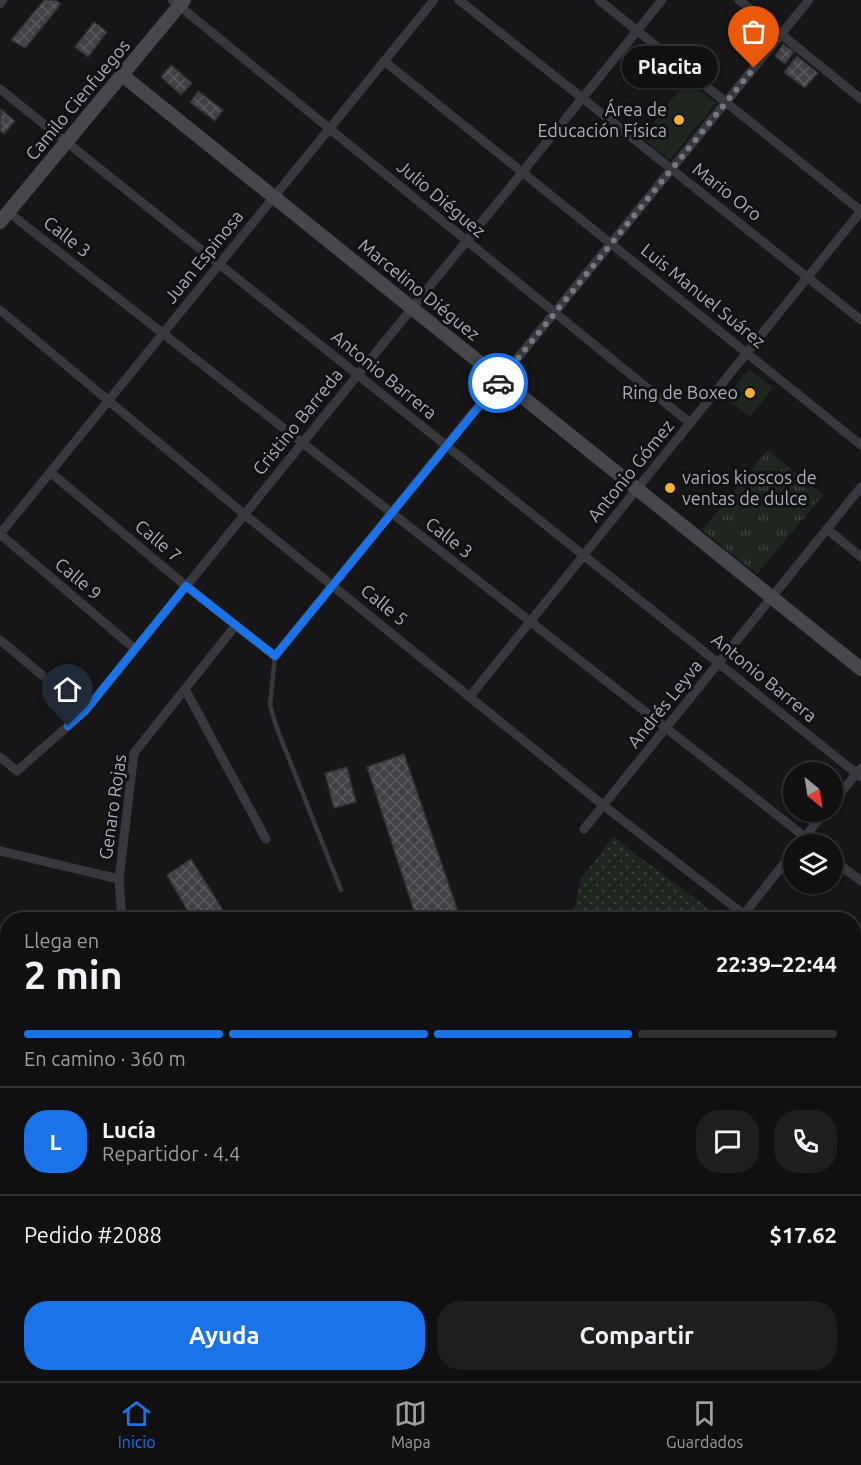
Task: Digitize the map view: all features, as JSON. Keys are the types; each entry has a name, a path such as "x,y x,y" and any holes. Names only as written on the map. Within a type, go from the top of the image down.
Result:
{"street":[{"path":"0,4 3,0"},
{"name":"Juan Espinosa","path":"0,534 434,0"},
{"name":"Mario Oro","path":"459,0 861,320"},
{"path":"599,0 861,211"},
{"name":"Cristino Barreda","path":"0,757 17,771 85,711 662,0"},
{"path":"739,0 861,99"},
{"path":"275,656 809,0"},
{"name":"Camilo Cienfuegos","path":"4,217 122,75 178,2"},
{"name":"Julio Diéguez","path":"178,2 690,423"},
{"name":"Luis Manuel Suárez","path":"384,61 861,445"},
{"name":"Marcelino Diéguez","path":"122,75 861,669"},
{"name":"Antonio Barrera","path":"0,89 860,773"},
{"name":"Antonio Gómez","path":"471,695 861,211"},
{"name":"Calle 3","path":"4,217 163,333 666,728 794,834"},
{"name":"Calle 5","path":"0,310 244,514 471,695 603,805 741,912"},
{"name":"Calle 7","path":"51,472 186,586 275,656"},
{"name":"Andrés Leyva","path":"584,829 861,487"},
{"path":"827,529 861,557"},
{"name":"Calle 9","path":"0,534 135,649"},
{"name":"Genaro Rojas","path":"121,912 119,879 135,753 236,625"},
{"path":"0,640 85,711"},
{"path":"185,689 266,839"},
{"path":"843,791 860,773"},
{"path":"808,834 817,822"},
{"path":"0,851 119,879"},
{"path":"751,912 783,866"},
{"path":"843,867 861,881"}],"lane":[{"path":"275,656 270,705 276,726 341,890"}],"green space":[{"name":"Área de Educación Física","path":"687,80 716,103 670,160 642,138"},
{"name":"Ring de Boxeo","path":"749,369 773,388 750,417 726,398"},
{"path":"768,450 823,495 757,574 702,530"},
{"path":"613,837 713,912 573,912 581,879"}],"building":[{"path":"44,0 56,0 61,4 25,48 11,40"},
{"path":"94,22 107,32 88,57 75,47"},
{"path":"783,44 794,52 785,64 775,56"},
{"path":"797,56 818,73 805,88 784,72"},
{"path":"171,65 192,83 181,95 161,77"},
{"path":"198,91 223,110 215,121 190,102"},
{"path":"1,109 15,121 4,134 0,131"},
{"path":"404,754 458,912 414,912 367,767"},
{"path":"347,767 356,802 334,808 325,773"},
{"path":"191,859 224,912 188,912 167,875"}],"way so far":[{"path":"498,383 754,68"}],"place":[{"name":"Placita","path":"754,68"},
{"name":"Área de Educación Física","path":"679,120"},
{"name":"Ring de Boxeo","path":"750,393"},
{"name":"varios kioscos de ventas de dulce","path":"670,488"}],"route":[{"path":"68,726 85,711 186,586 275,656 498,383"}]}
